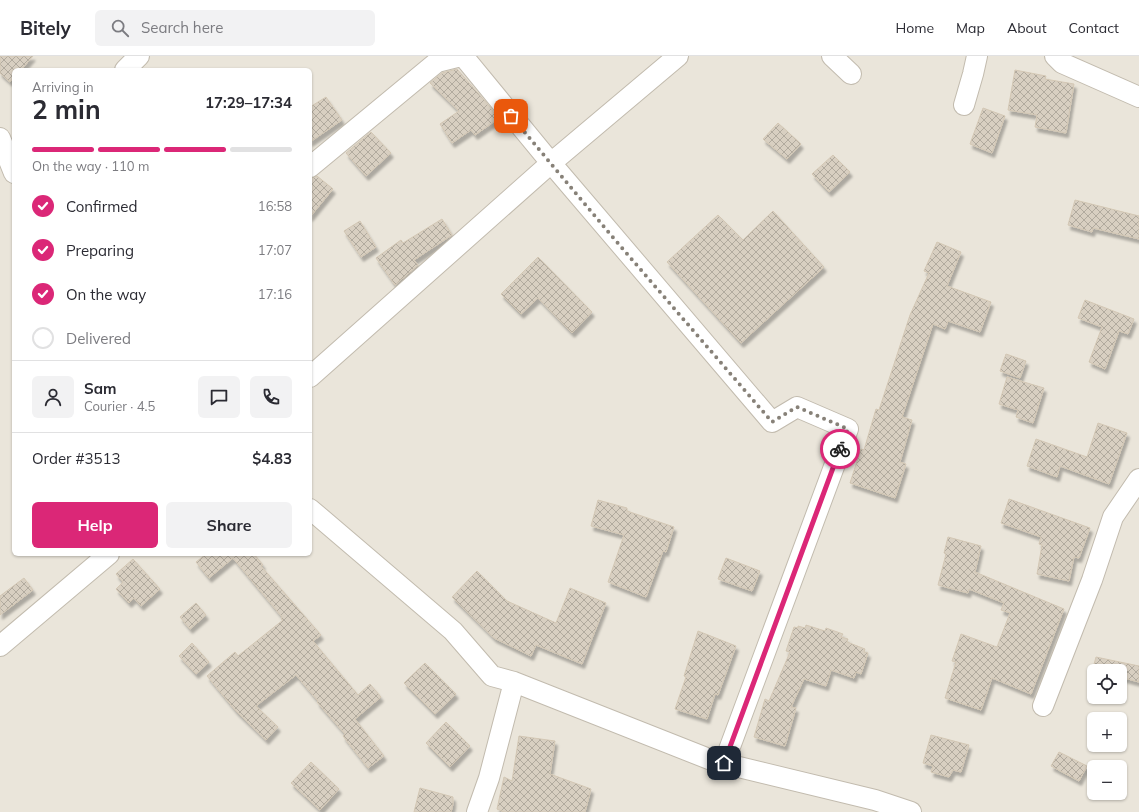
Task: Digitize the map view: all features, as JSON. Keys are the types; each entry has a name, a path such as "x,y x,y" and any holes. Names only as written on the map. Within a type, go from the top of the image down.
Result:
{"street":[{"path":"127,68 139,56"},
{"path":"312,165 437,62 462,56 551,163 772,422 797,407 848,429 724,763"},
{"path":"312,375 551,163 678,56"},
{"path":"832,56 851,74"},
{"path":"964,105 974,74 977,56"},
{"path":"1055,56 1062,63 1139,97"},
{"path":"0,138 12,168"},
{"path":"1042,706 1092,580 1113,517 1139,479"},
{"path":"312,511 453,631 492,676 514,682 714,761 875,800 911,812"},
{"path":"2,641 107,556"},
{"path":"477,812 489,778 514,682"}],"shaded area":[{"path":"0,56 1139,56 1139,812 0,812"}],"building":[{"path":"0,56 33,56 23,68 12,68 12,80 10,82 0,73"},
{"path":"457,69 490,107 498,119 475,135 471,130 452,143 440,124 459,111 430,83 442,73"},
{"path":"1015,70 1046,76 1045,79 1074,84 1066,133 1035,127 1037,115 1008,110"},
{"path":"326,97 342,120 312,141 312,106"},
{"path":"983,108 1005,116 992,153 970,144"},
{"path":"778,123 801,144 787,159 763,139"},
{"path":"371,132 391,153 366,176 346,153"},
{"path":"833,155 850,172 829,192 812,174"},
{"path":"317,176 333,189 312,215 312,177"},
{"path":"1075,200 1139,216 1139,239 1093,228 1092,232 1068,225"},
{"path":"773,211 824,267 741,343 667,262 718,215 743,240"},
{"path":"442,219 452,235 414,260 418,265 395,285 376,258 401,240 403,243"},
{"path":"360,221 376,247 361,257 344,231"},
{"path":"937,242 961,252 947,286 991,302 980,332 948,321 945,329 933,324 902,417 912,420 900,462 906,464 895,498 850,483 861,449 864,450 876,409 879,410 910,315 929,273 924,271"},
{"path":"538,257 592,312 572,333 538,298 521,314 501,294"},
{"path":"1085,300 1134,319 1128,334 1119,331 1105,369 1089,362 1102,327 1078,318"},
{"path":"1006,354 1026,361 1020,378 1000,371"},
{"path":"1007,377 1044,388 1033,423 1016,417 1018,410 999,404"},
{"path":"1098,423 1127,433 1109,484 1060,466 1057,477 1027,466 1036,439 1087,457"},
{"path":"1009,499 1090,528 1079,558 1074,557 1069,581 1037,574 1042,545 1039,544 1041,537 1001,523"},
{"path":"598,500 627,508 627,511 674,527 666,552 663,551 646,597 608,582 624,535 591,526"},
{"path":"948,537 981,546 975,572 1064,609 1031,694 992,678 981,710 945,698 956,662 952,661 961,634 997,647 1010,613 1001,610 1004,603 969,589 968,593 938,585 946,554 944,553"},
{"path":"204,556 256,556 263,565 261,566 321,635 313,641 358,695 370,684 381,697 355,719 384,756 368,768 343,736 345,734 296,675 256,706 278,727 266,740 236,711 207,676 235,652 238,656 283,620 233,558 209,578 196,562"},
{"path":"726,558 760,571 752,591 718,579"},
{"path":"133,559 160,589 141,606 134,598 129,603 116,589 123,582 116,574"},
{"path":"477,571 507,601 556,623 570,588 606,603 582,664 536,645 531,656 494,638 452,597"},
{"path":"24,578 33,590 0,615 0,596"},
{"path":"196,603 206,615 190,629 180,617"},
{"path":"806,625 825,631 826,628 843,634 841,637 848,639 847,642 865,649 864,652 868,653 861,674 856,672 854,678 831,670 826,686 804,679 791,707 796,708 785,746 754,737 765,699 769,701 790,652 786,651 794,627 798,628 798,626 805,628"},
{"path":"698,631 736,646 718,695 715,694 707,719 675,709 686,677 684,676"},
{"path":"192,643 209,662 196,674 179,656"},
{"path":"1096,657 1139,666 1139,682 1127,679 1127,664 1094,664"},
{"path":"425,663 456,694 435,714 404,683"},
{"path":"446,722 470,746 450,767 426,743"},
{"path":"931,735 969,745 961,772 953,770 949,777 931,772 933,766 923,763"},
{"path":"519,736 555,741 550,774 591,789 585,812 504,812 497,809 504,777 512,781"},
{"path":"1059,752 1087,766 1079,781 1051,766"},
{"path":"311,762 339,789 320,810 291,783"},
{"path":"420,788 453,797 451,812 414,812"}],"way so far":[{"path":"511,116 610,234 772,422 797,407 848,429 840,449"}],"route":[{"path":"724,763 840,449"}]}
